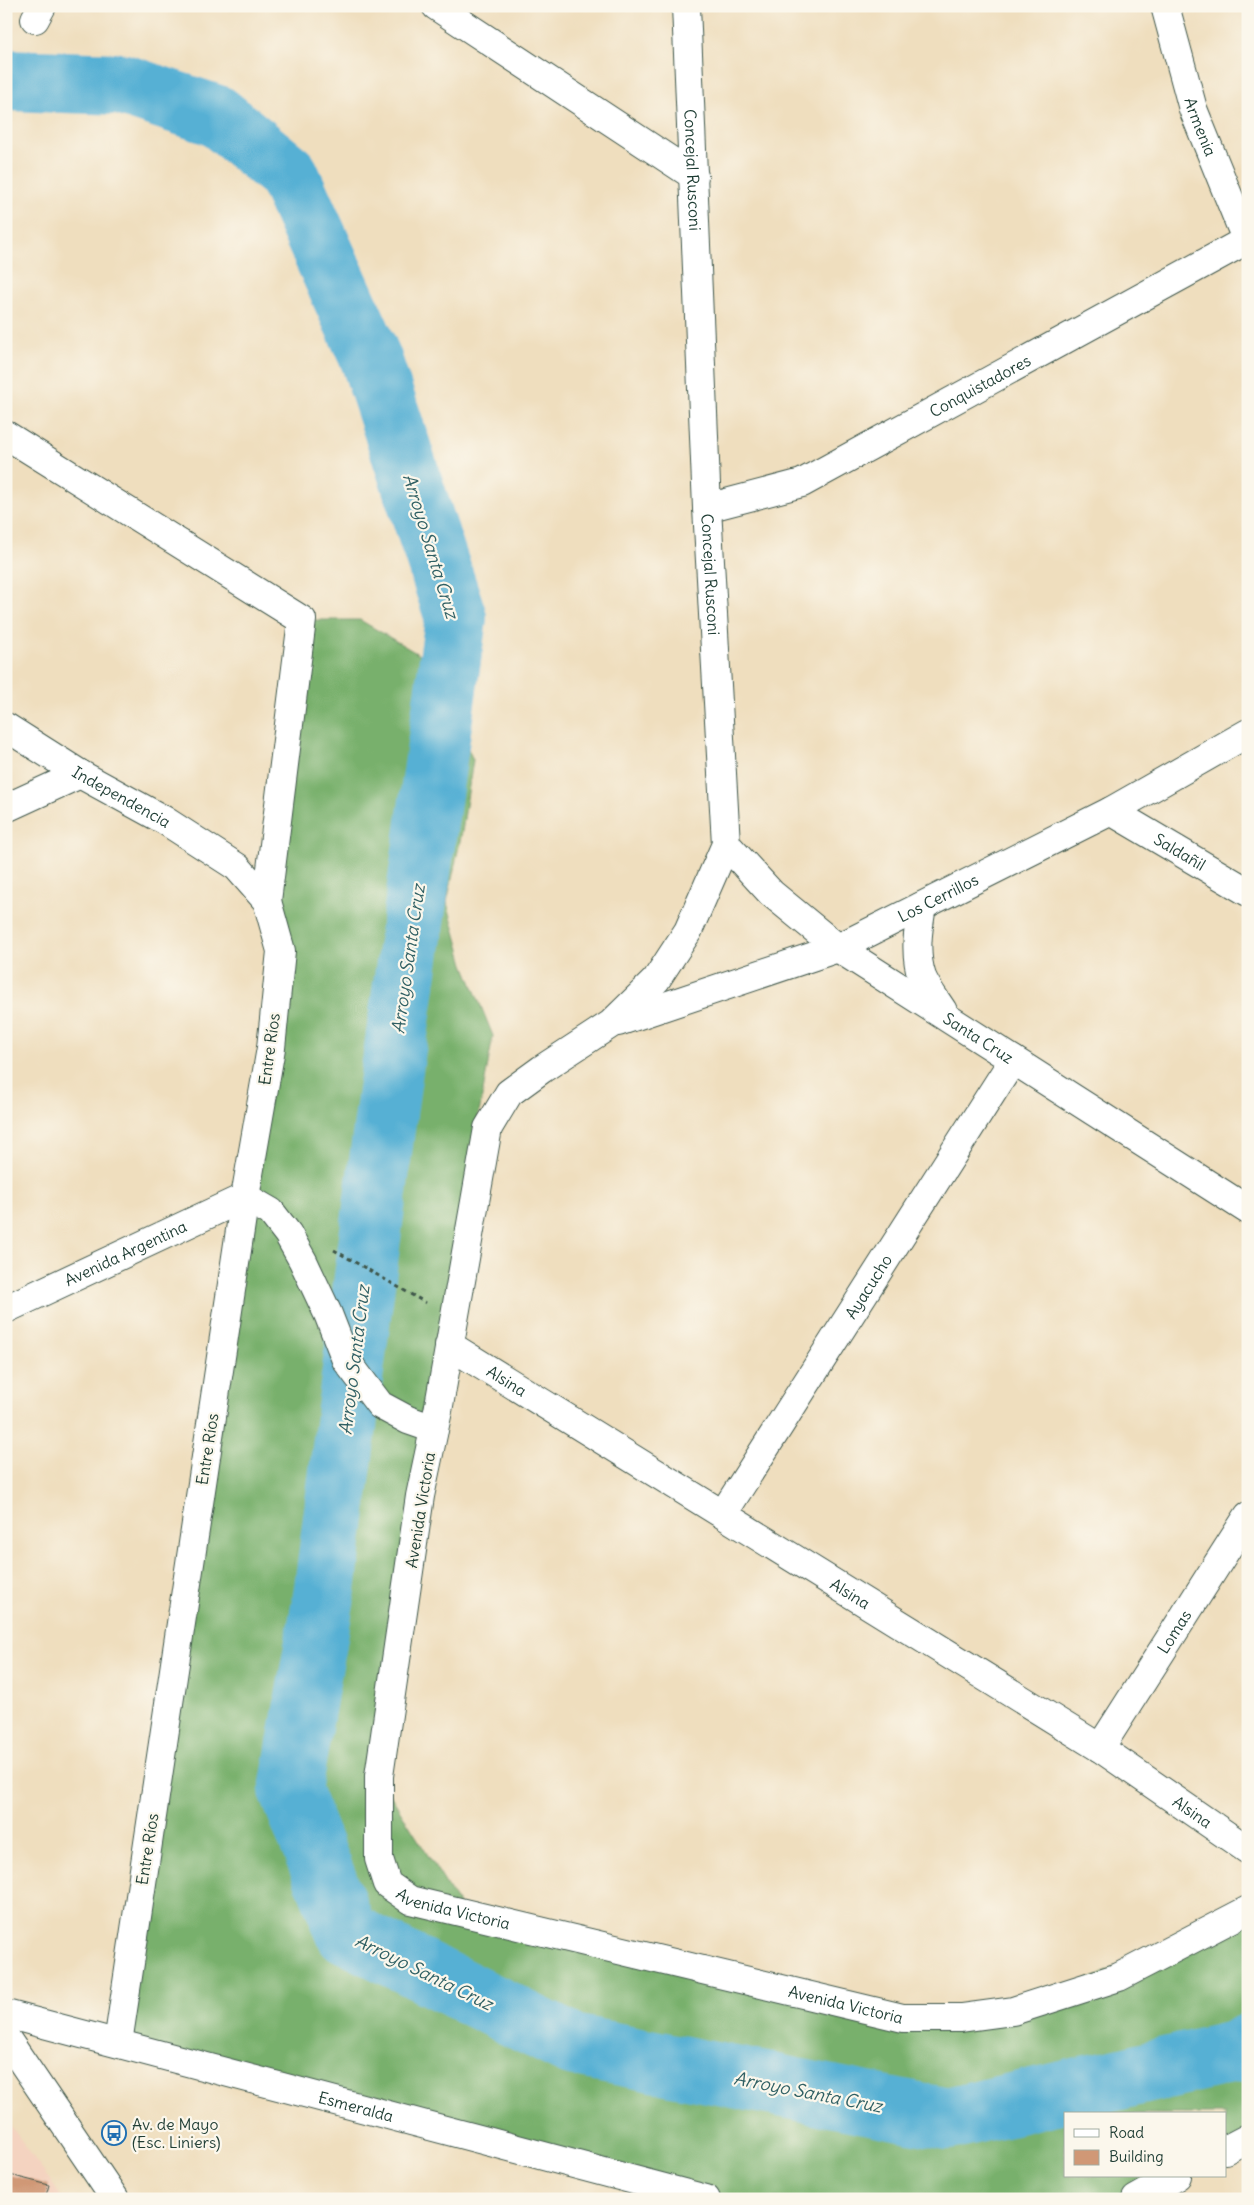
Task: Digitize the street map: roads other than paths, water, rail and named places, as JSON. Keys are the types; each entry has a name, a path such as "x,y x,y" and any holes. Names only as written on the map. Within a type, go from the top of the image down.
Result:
{"street":[{"path":"436,6 694,176"},
{"name":"Armenia","path":"1164,6 1193,109 1247,243"},
{"name":"Concejal Rusconi","path":"542,1069 612,1024 656,980 688,931 726,844 707,508 694,176 692,10"},
{"name":"Conquistadores","path":"707,508 802,483 1247,243"},
{"path":"6,435 302,620 267,901"},
{"name":"Independencia","path":"6,727 80,774 164,820 237,867"},
{"name":"Los Cerrillos","path":"612,1024 838,948 1111,812 1248,733"},
{"path":"6,808 80,774"},
{"name":"Saldañil","path":"1111,812 1248,892"},
{"name":"Santa Cruz","path":"726,844 771,893 838,948 1248,1210"},
{"name":"Entre Ríos","path":"118,2043 245,1197 271,1048 281,951 267,901 237,867"},
{"path":"922,906 917,938 918,959 923,978 948,1018"},
{"name":"Ayacucho","path":"724,1514 1013,1060"},
{"name":"Avenida Victoria","path":"542,1069 509,1093 488,1128 434,1429 420,1496 379,1776 380,1858 387,1884 410,1900 903,2018 961,2018 1013,2011 1119,1977 1248,1910"},
{"path":"245,1197 272,1212 288,1234 328,1314 346,1360 380,1405 408,1420 434,1429"},
{"name":"Avenida Argentina","path":"6,1308 245,1197"},
{"name":"Alsina","path":"451,1332 724,1514 1100,1748 1248,1850"},
{"name":"Lomas","path":"1100,1748 1248,1516"},
{"name":"Esmeralda","path":"6,2014 706,2199"},
{"path":"6,2038 115,2199"},
{"path":"1226,2149 1248,2138"},
{"path":"1136,2199 1173,2178"}],"waterway":[{"name":"Arroyo Santa Cruz","path":"6,80 120,84 217,116 288,174 371,359 456,618 388,1098 324,1596 290,1790 347,1933 572,2045 948,2119 1234,2052 1248,2045"}],"place":[{"name":"Av. de Mayo (Esc. Liniers)","path":"114,2133"}]}
